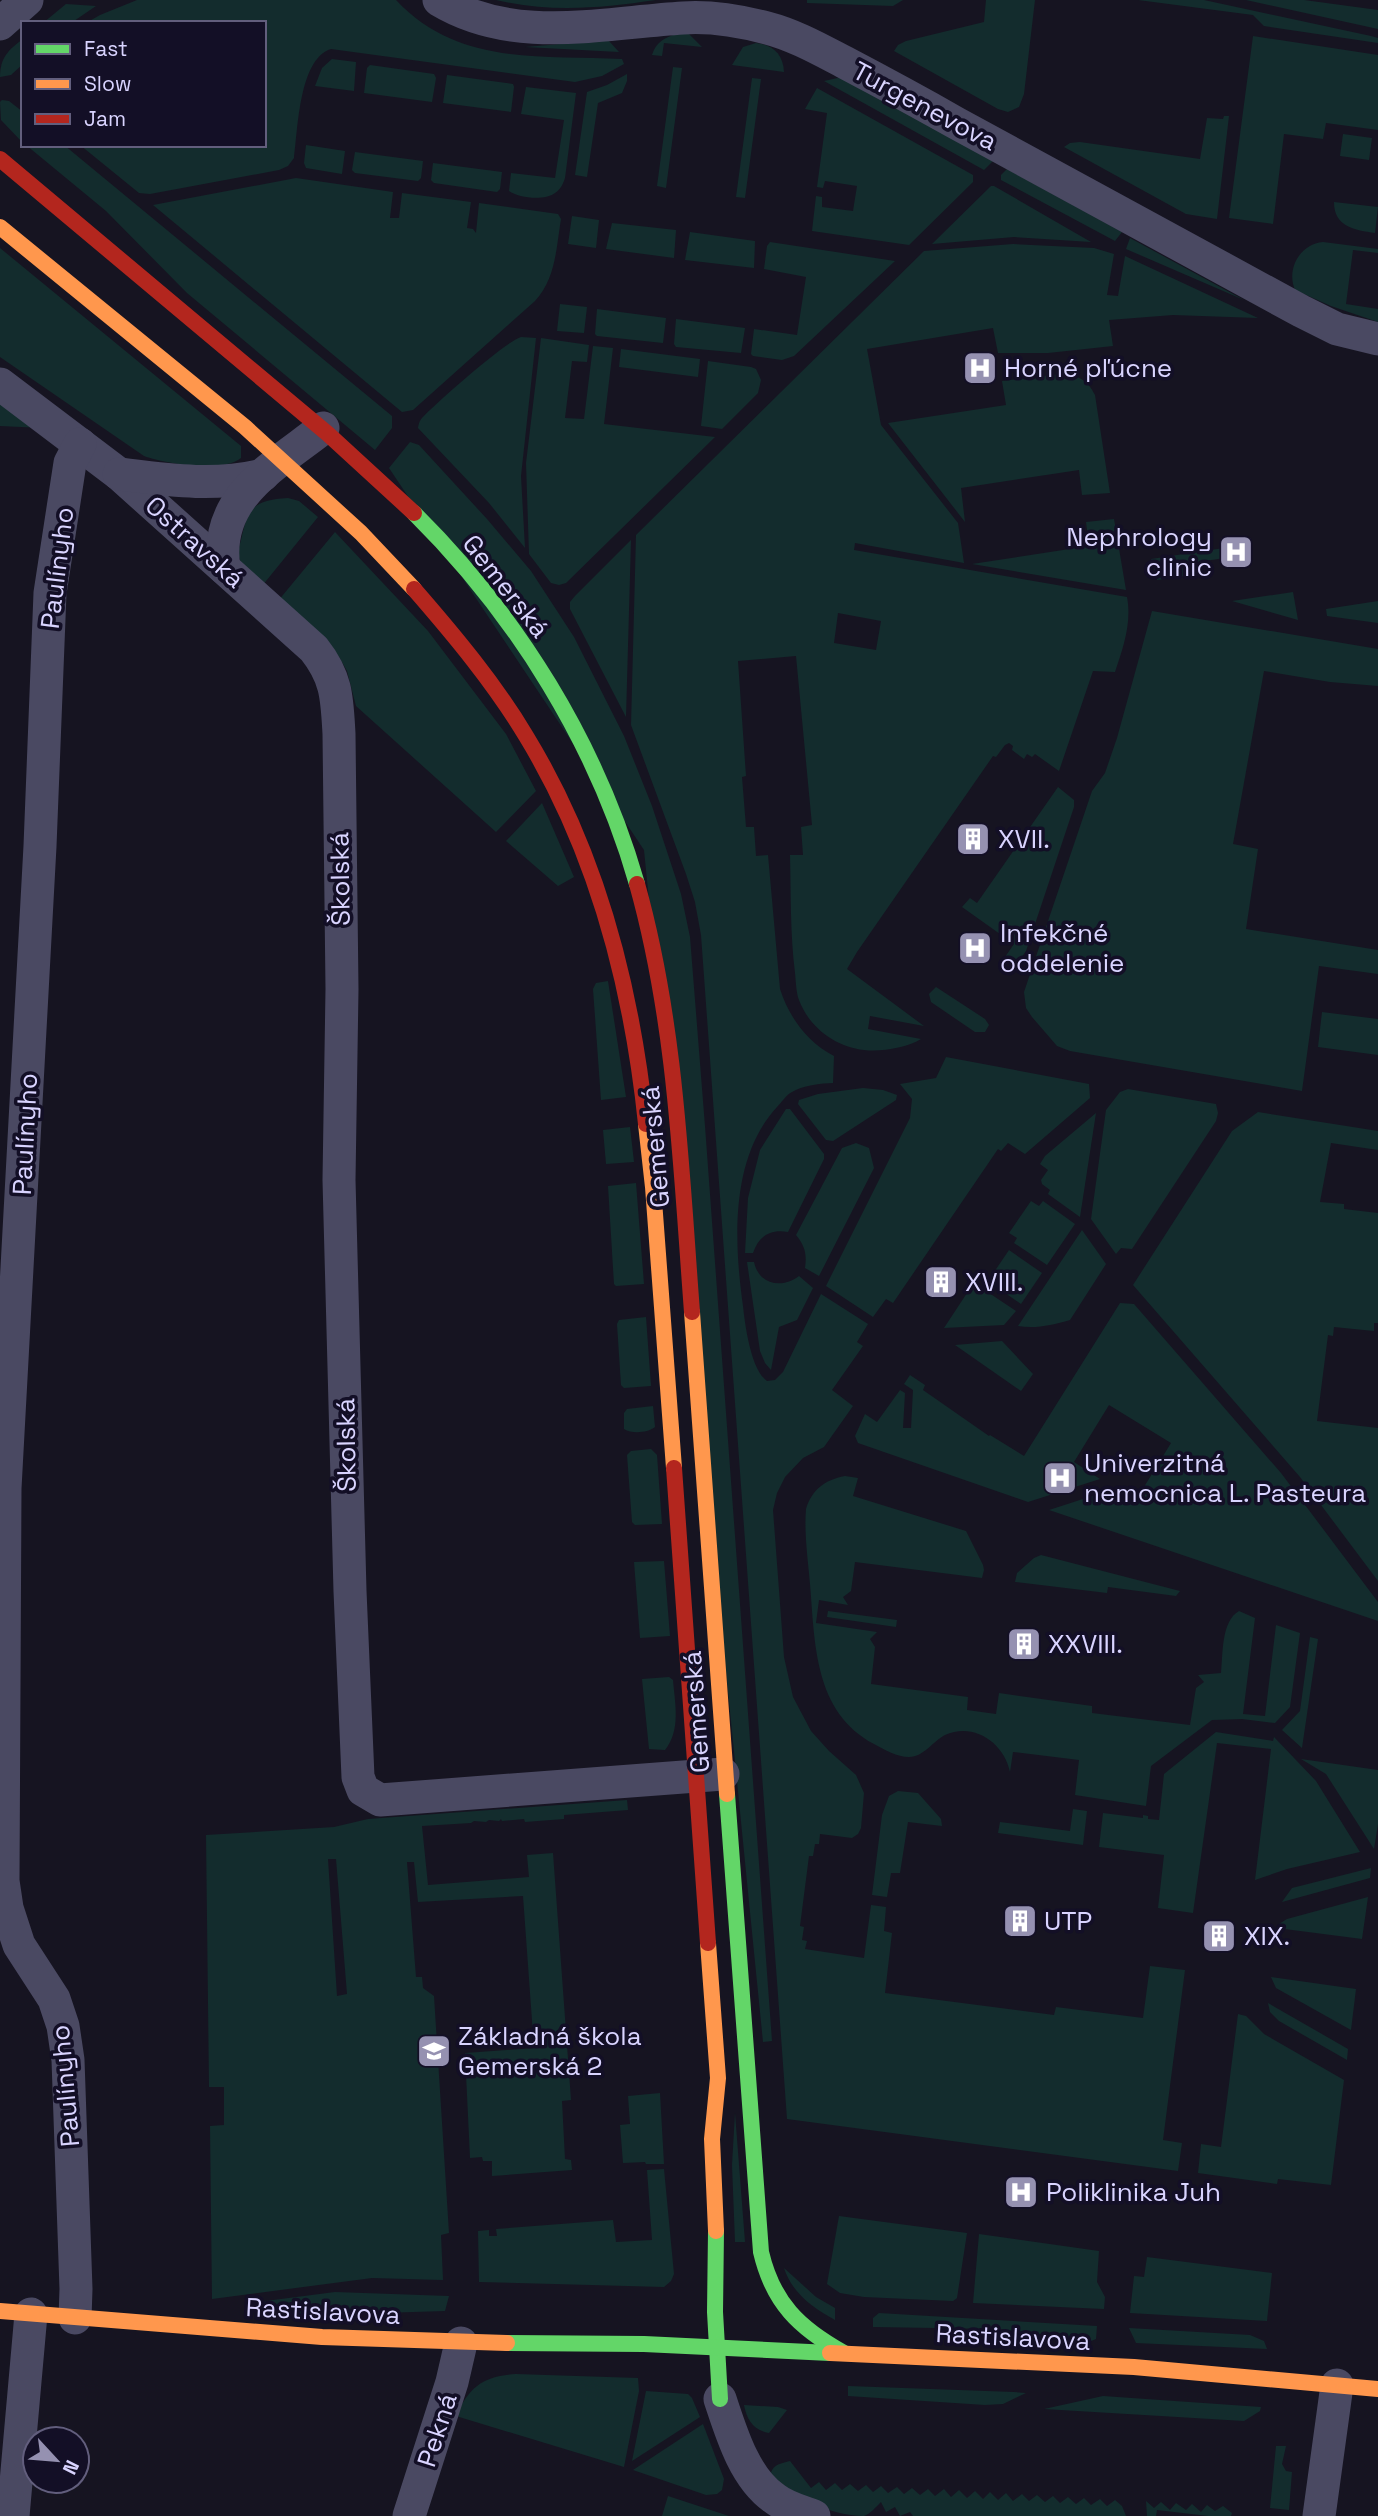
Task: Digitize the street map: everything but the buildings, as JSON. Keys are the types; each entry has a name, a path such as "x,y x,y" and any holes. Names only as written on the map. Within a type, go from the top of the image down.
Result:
{"street":[{"path":"0,24 27,0"},
{"name":"Turgenevova","path":"439,0 471,16 507,25 591,27 684,18 722,19 769,29 805,42 880,81 1301,311 1337,329 1378,339"},
{"name":"Gemerská","path":"0,159 323,428 425,525 477,584 520,639 559,702 598,778 631,866 661,992 675,1086 710,1774 718,2078 712,2139 715,2257 724,2304 733,2331 752,2350"},
{"name":"Gemerská","path":"0,227 272,468 388,559 441,619 492,685 535,750 570,824 605,916 628,1000 642,1079 710,1774 761,2252 767,2281 780,2302 808,2331 844,2353"},
{"name":"Ostravská","path":"0,384 119,474 314,649 327,665 337,698 338,734"},
{"path":"224,568 222,541 230,512 244,492 323,428"},
{"name":"Paulínyho","path":"75,2318 68,2060 63,2026 54,1999 19,1945 7,1908 3,1881 5,1488 29,1069 50,593 70,463 80,444"},
{"path":"119,474 205,483 238,481 272,468"},
{"name":"Školská","path":"338,734 342,989 339,1180 358,1777 363,1790 380,1800 710,1774"},
{"path":"750,2271 761,2252"},
{"name":"Gemerská","path":"699,2303 715,2257"},
{"name":"Gemerská","path":"720,2399 717,2348 724,2304"},
{"name":"Rastislavova","path":"644,2344 671,2341 699,2327 724,2304"},
{"path":"13,2516 16,2313"},
{"name":"Rastislavova","path":"16,2313 322,2337 461,2343 644,2344 1134,2367 1378,2389"},
{"path":"644,2344 676,2329"},
{"name":"Pekná","path":"409,2516 452,2382 461,2343"},
{"name":"Rastislavova","path":"644,2344 698,2366 713,2381 720,2399"},
{"path":"752,2350 737,2355 728,2364 720,2399 738,2447 764,2490 780,2502 814,2516"},
{"path":"1320,2516 1337,2385"}],"green space":[{"path":"137,0 396,0 420,21 473,47 530,56 622,59 624,64 602,76 575,82 331,49 320,55 306,80 294,158 288,166 279,170 150,194 139,193 82,147 266,147 266,21 90,21"},
{"path":"496,0 656,0 556,8"},
{"path":"807,0 903,0 893,6 807,3"},
{"path":"986,0 1035,0 1024,94 1019,107 1008,112 894,51 906,41 984,22"},
{"path":"1138,0 1204,0 1371,36 1378,38 1378,43 1264,26 1253,15"},
{"path":"1246,0 1304,0 1378,10 1378,29"},
{"path":"66,4 96,6 74,21 45,21"},
{"path":"676,34 689,34 702,47 664,43 662,56 652,55 661,41"},
{"path":"1253,36 1378,55 1378,130 1326,123 1323,139 1284,134 1273,224 1229,218"},
{"path":"608,40 619,52 525,47"},
{"path":"21,41 21,66 11,75 0,77 1,65 13,47"},
{"path":"756,43 767,46 779,55 784,72 732,65 743,47"},
{"path":"332,59 356,62 354,91 315,86 322,68"},
{"path":"370,65 434,74 436,78 432,102 364,93 367,68"},
{"path":"673,67 682,68 666,188 657,186"},
{"path":"627,74 622,93 598,103 587,177 575,175 587,92"},
{"path":"447,75 513,84 511,112 443,103"},
{"path":"842,77 993,161 984,170 824,81"},
{"path":"752,78 761,79 745,198 736,197"},
{"path":"526,87 576,93 565,178 557,191 538,198 509,191 511,173 555,178 564,120 521,114"},
{"path":"817,88 973,175 973,182 909,245 812,231 816,196 822,197 822,207 853,211 857,186 825,181 823,188 817,187 827,113 805,109"},
{"path":"9,101 21,110 21,141 1,120 0,102"},
{"path":"1224,116 1229,116 1217,219 1186,214 1064,147 1080,142 1200,159 1207,118 1223,119"},
{"path":"1343,134 1372,138 1369,160 1340,156"},
{"path":"306,145 345,151 342,174 306,168"},
{"path":"28,147 66,147 392,416 392,428 375,450 187,293 106,211"},
{"path":"355,152 423,161 421,178 418,181 355,173 352,170"},
{"path":"433,163 502,172 500,189 497,192 434,183 431,180"},
{"path":"1007,169 1122,232 1115,241 1001,180 1001,175"},
{"path":"296,178 393,192 390,218 399,218 402,193 471,202 467,228 476,233 479,203 558,214 561,219 551,273 535,301 413,410 402,412 153,205"},
{"path":"991,186 1091,242 1014,237 932,244"},
{"path":"1334,202 1378,207 1375,233 1347,226 1338,217"},
{"path":"572,216 599,220 596,248 568,244"},
{"path":"612,223 676,230 674,258 606,249"},
{"path":"690,232 755,241 754,268 685,260"},
{"path":"1130,238 1244,300 1126,249"},
{"path":"770,242 895,261 794,356 782,360 753,356 754,329 797,335 806,277 764,269"},
{"path":"1323,242 1378,249 1378,253 1353,250 1346,304 1378,309 1378,322 1295,290 1292,274 1297,259 1308,247"},
{"path":"1013,244 1094,248 1114,254 1107,295 1118,296 1125,256 1258,318 1173,315 1109,320 1113,346 1048,353 998,353 993,328 867,349 881,425 958,523 964,563 855,543 854,550 1127,597 1128,607 1126,635 1115,672 1093,671 1059,771 1035,754 1032,757 1027,754 1024,759 1012,750 1013,746 1009,743 996,757 993,756 847,969 924,1026 870,1016 868,1029 921,1039 915,1042 886,1050 853,1048 824,1034 803,1010 797,994 793,958 790,855 803,855 801,827 812,825 796,656 738,661 746,776 742,777 746,827 754,827 756,856 768,855 780,989 800,1028 815,1044 834,1056 833,1083 806,1087 788,1095 762,1128 743,1176 737,1228 747,1335 757,1367 767,1381 775,1380 783,1372 821,1294 868,1324 857,1342 863,1346 832,1390 853,1406 824,1447 803,1458 785,1477 773,1510 784,1657 793,1697 811,1731 856,1775 864,1793 858,1834 852,1838 820,1834 813,1856 809,1856 800,1926 804,1927 802,1940 807,1941 805,1949 864,1958 871,1905 886,1907 884,1931 892,1933 885,1993 1054,2015 1056,2007 1143,2018 1150,1966 1185,1970 1163,2140 1182,2143 1178,2171 787,2119 701,935 686,874 631,725 636,535 924,251","holes":["838,613 881,621 876,650 834,643"]},
{"path":"0,248 241,446 241,458 233,463 194,466 144,456 0,357"},
{"path":"560,304 587,307 584,333 557,331"},
{"path":"597,309 666,318 663,343 597,336"},
{"path":"676,319 745,328 741,353 676,347"},
{"path":"521,337 536,338 521,476 525,548 489,503 418,428 422,418 455,387 501,349"},
{"path":"541,338 589,345 587,362 572,361 565,418 584,419 593,346 613,348 604,424 715,437 566,583 559,585 551,583 529,554 526,463"},
{"path":"621,349 700,359 698,377 619,367"},
{"path":"708,361 751,367 756,369 761,380 758,393 722,429 701,426"},
{"path":"1060,374 1081,379 1095,395 1110,493 1082,495 1079,470 961,488 965,522 888,423 1006,405 1002,381"},
{"path":"0,402 42,428 0,426"},
{"path":"410,442 419,445 531,571 574,637 624,736 652,806 681,894 690,937 705,1126 772,2041 763,2042 644,850 389,468"},
{"path":"288,498 299,501 318,517 262,586 247,572 240,560 239,550 246,520 260,504"},
{"path":"1114,519 1126,590 972,564 1089,546 1086,522"},
{"path":"335,532 428,631 506,734 536,791 496,832 356,706 347,671 339,657 278,601"},
{"path":"631,540 626,717 570,609 570,602"},
{"path":"1224,548 1225,558 1191,563 1192,575 1157,580 1151,559"},
{"path":"1293,592 1298,620 1232,601"},
{"path":"1378,601 1378,623 1327,616 1326,609"},
{"path":"1152,611 1378,649 1378,686 1330,682 1264,671 1233,844 1258,849 1246,929 1378,950 1378,974 1319,966 1302,1091 1070,1051 1057,1046 1026,1008 1024,992 1092,791 1105,773 1117,738"},
{"path":"1058,787 1074,800 1074,807 1026,951 1016,965 1005,957 1014,944 962,907 970,898 977,903"},
{"path":"542,803 574,877 558,886 506,841"},
{"path":"608,981 626,1097 601,1100 593,989 596,983"},
{"path":"936,987 985,1019 989,1025 985,1032 975,1032 931,1002 929,994"},
{"path":"1322,1012 1378,1019 1378,1055 1318,1047"},
{"path":"946,1057 1089,1084 1090,1098 1025,1154 1008,1143 1001,1151 998,1149 893,1303 886,1299 873,1317 826,1286 910,1118 912,1099 900,1084 936,1078"},
{"path":"863,1088 897,1095 896,1100 833,1141 826,1140 798,1104 799,1100 818,1094"},
{"path":"1128,1089 1216,1104 1218,1113 1216,1121 1132,1249 1121,1248 1116,1254 1091,1219 1106,1110 1120,1092"},
{"path":"786,1109 790,1109 824,1154 824,1159 788,1232 766,1235 758,1242 753,1253 745,1253 748,1198 760,1150"},
{"path":"1258,1112 1378,1131 1378,1150 1331,1143 1320,1202 1344,1204 1344,1209 1378,1213 1378,1323 1374,1323 1374,1331 1334,1327 1333,1336 1328,1335 1317,1421 1378,1428 1378,1581 1300,1477 1133,1285 1232,1131"},
{"path":"1096,1113 1080,1217 1048,1194 1050,1190 1041,1180 1048,1170 1040,1164 1045,1156"},
{"path":"630,1127 634,1162 606,1164 603,1130"},
{"path":"856,1143 869,1148 874,1168 819,1276 805,1268 805,1250 796,1235 842,1148"},
{"path":"636,1183 644,1284 616,1286 608,1186"},
{"path":"1031,1201 1039,1206 1043,1201 1075,1224 1047,1265 1014,1243 1017,1238 1009,1233"},
{"path":"1082,1230 1106,1264 1070,1320 1038,1327 1018,1326"},
{"path":"1009,1250 1042,1273 1021,1304 988,1281"},
{"path":"747,1262 754,1262 766,1280 786,1283 799,1276 813,1288 797,1320 779,1327 771,1370 760,1351"},
{"path":"971,1287 980,1293 983,1289 1016,1311 1004,1325 944,1328"},
{"path":"1120,1303 1134,1304 1281,1473 1378,1602 1378,1621 1049,1510 1117,1488 1136,1500 1171,1443 1109,1405 1074,1462 1100,1479 1028,1502 858,1443 855,1436 865,1414 877,1422 900,1390 905,1393 903,1428 911,1428 913,1390 904,1384 910,1375 925,1385 923,1390 989,1436 1024,1456"},
{"path":"646,1317 651,1386 624,1388 621,1385 617,1324 619,1320"},
{"path":"1002,1341 1033,1374 1021,1391 955,1345"},
{"path":"653,1406 655,1427 640,1432 624,1429 624,1413 627,1409"},
{"path":"651,1449 657,1455 662,1524 635,1525 632,1522 627,1455 631,1451"},
{"path":"845,1476 858,1478 853,1496 966,1531 984,1570 982,1578 855,1562 851,1591 843,1597 848,1605 819,1600 816,1623 877,1632 870,1639 875,1647 871,1684 968,1697 967,1710 996,1714 999,1693 1092,1706 1092,1713 1190,1725 1196,1688 1204,1682 1198,1675 1221,1673 1226,1630 1233,1616 1239,1611 1255,1618 1243,1714 1265,1716 1276,1625 1300,1633 1290,1707 1275,1723 1242,1719 1212,1720 1151,1766 1146,1806 1075,1795 1079,1760 1013,1752 1010,1772 1001,1752 977,1733 967,1731 945,1735 924,1752 909,1757 882,1749 854,1730 839,1714 821,1674 817,1653 806,1547 806,1509 820,1487"},
{"path":"1041,1555 1180,1591 1176,1596 1108,1587 1107,1593 1015,1582 1017,1573"},
{"path":"664,1561 670,1636 640,1638 634,1562"},
{"path":"828,1611 897,1620 896,1627 827,1617"},
{"path":"1310,1637 1318,1639 1302,1748 1282,1730 1300,1711"},
{"path":"669,1677 673,1680 676,1707 673,1734 665,1750 649,1749 642,1679"},
{"path":"1216,1732 1273,1741 1274,1737 1316,1781 1360,1852 1287,1869 1255,1880 1271,1749 1217,1743 1193,1913 1158,1908 1164,1855 1099,1847 1103,1813 1143,1818 1143,1815 1148,1816 1148,1819 1159,1820 1164,1774"},
{"path":"1301,1759 1378,1770 1378,1824 1374,1849 1326,1774"},
{"path":"898,1791 918,1793 941,1819 942,1826 908,1822 900,1873 891,1873 887,1897 872,1895 882,1815 889,1796"},
{"name":"Základná škola Gemerská 2","path":"627,1800 628,1810 564,1815 564,1819 525,1822 524,1819 501,1819 422,1826 428,1885 529,1877 527,1855 553,1853 571,2100 562,2101 565,2159 571,2160 572,2170 492,2176 492,2161 483,2161 482,2157 470,2158 465,2053 534,2048 523,1896 418,1902 414,1862 407,1862 416,1977 422,1977 423,1988 434,1996 449,2233 441,2235 443,2280 372,2278 212,2299 210,2126 224,2125 224,2087 209,2087 206,1835 334,1827 368,1819","holes":["328,1859 336,1859 347,1994 337,1996"]},
{"path":"1073,1809 1087,1811 1083,1845 998,1833 1000,1822 1070,1831"},
{"path":"1371,1868 1370,1878 1282,1902 1292,1888"},
{"path":"1368,1897 1362,1939 1277,1928 1287,1919"},
{"path":"1271,1977 1356,1989 1351,2030 1276,1988"},
{"path":"1268,2003 1348,2049 1347,2060 1279,2021 1270,2012"},
{"path":"1238,2014 1246,2016 1264,2034 1344,2080 1331,2185 1278,2179 1277,2184 1198,2173 1201,2144 1221,2147"},
{"path":"660,2093 664,2164 623,2163 620,2125 630,2124 628,2096"},
{"path":"735,2113 745,2242 735,2242 732,2165"},
{"path":"664,2169 674,2274 664,2287 479,2282 478,2231 489,2230 489,2236 497,2236 496,2229 613,2220 616,2242 652,2240 647,2170"},
{"path":"839,2216 967,2233 957,2298 953,2301 864,2297 840,2293 827,2284"},
{"path":"979,2234 1099,2251 1097,2282 1105,2297 1104,2309 973,2303"},
{"path":"1147,2257 1272,2273 1267,2321 1130,2313 1134,2276 1144,2277"},
{"path":"784,2268 816,2297 835,2308 835,2320 804,2299 792,2285"},
{"path":"335,2292 449,2296 445,2311 318,2315 249,2311 250,2303"},
{"path":"879,2313 1097,2326 1096,2339 1091,2341 998,2329 873,2327 873,2318"},
{"path":"1129,2328 1250,2335 1264,2341 1267,2349 1136,2343"},
{"path":"516,2374 638,2378 639,2391 624,2467 456,2416 466,2397 478,2385 495,2377"},
{"path":"848,2386 1026,2393 1003,2404 985,2405 848,2396"},
{"path":"646,2391 688,2394 700,2417 632,2461"},
{"path":"1103,2396 1261,2407 1260,2411 1244,2421 1044,2409"},
{"path":"744,2405 787,2410 769,2433 752,2423"},
{"path":"703,2424 724,2479 722,2490 717,2494 706,2495 633,2470"},
{"path":"1276,2446 1286,2446 1282,2464 1286,2471 1292,2472 1289,2510 1270,2508"},
{"path":"790,2461 811,2488 819,2482 826,2490 835,2483 842,2490 850,2484 858,2491 866,2485 873,2492 881,2486 888,2493 897,2487 904,2494 912,2488 920,2495 928,2489 935,2496 944,2489 951,2497 959,2490 967,2498 975,2491 983,2499 990,2492 998,2500 1006,2493 1013,2501 1022,2494 1029,2501 1037,2495 1045,2502 1053,2496 1060,2503 1068,2497 1076,2504 1084,2498 1091,2505 1100,2499 1107,2506 1115,2500 1122,2506 1126,2516 913,2516 910,2512 900,2516 895,2507 886,2512 881,2502 864,2516 838,2513 814,2504 770,2476 775,2467"},
{"path":"668,2496 729,2516 662,2516"},
{"path":"1146,2501 1154,2508 1161,2502 1170,2510 1176,2503 1186,2510 1192,2504 1201,2512 1207,2505 1215,2511 1223,2506 1232,2513 1231,2516 1208,2516 1157,2510 1156,2516 1147,2516"}],"traffic: fast":[{"path":"414,513 452,552 487,594 549,684 600,781 637,884"},
{"path":"727,1794 761,2252 773,2286 790,2312 814,2334 844,2353"},
{"path":"716,2231 715,2312 720,2399"},
{"path":"507,2343 644,2344 830,2353"}],"traffic: slow":[{"path":"0,227 245,427 361,533 414,589"},
{"path":"646,1124 674,1468"},
{"path":"692,1312 727,1794"},
{"path":"708,1943 718,2078 712,2139 716,2231"},
{"path":"0,2311 322,2337 507,2343"},
{"path":"830,2353 1134,2367 1378,2389"}],"traffic: jam":[{"path":"0,159 328,434 414,513"},
{"path":"414,589 473,660 514,717 551,781 573,827 608,923 621,973 640,1073 646,1124"},
{"path":"637,884 650,936 669,1043 692,1312"},
{"path":"674,1468 708,1943"}],"place":[{"name":"Horné pľúcne","path":"980,368"},
{"name":"Nephrology clinic","path":"1236,552"},
{"name":"XVII.","path":"973,839"},
{"name":"Infekčné oddelenie","path":"975,948"},
{"name":"XVIII.","path":"941,1282"},
{"name":"Univerzitná nemocnica L. Pasteura","path":"1060,1478"},
{"name":"XXVIII.","path":"1024,1644"},
{"name":"UTP","path":"1020,1921"},
{"name":"XIX.","path":"1219,1936"},
{"name":"Základná škola Gemerská 2","path":"434,2051"},
{"name":"Poliklinika Juh","path":"1021,2192"}]}
